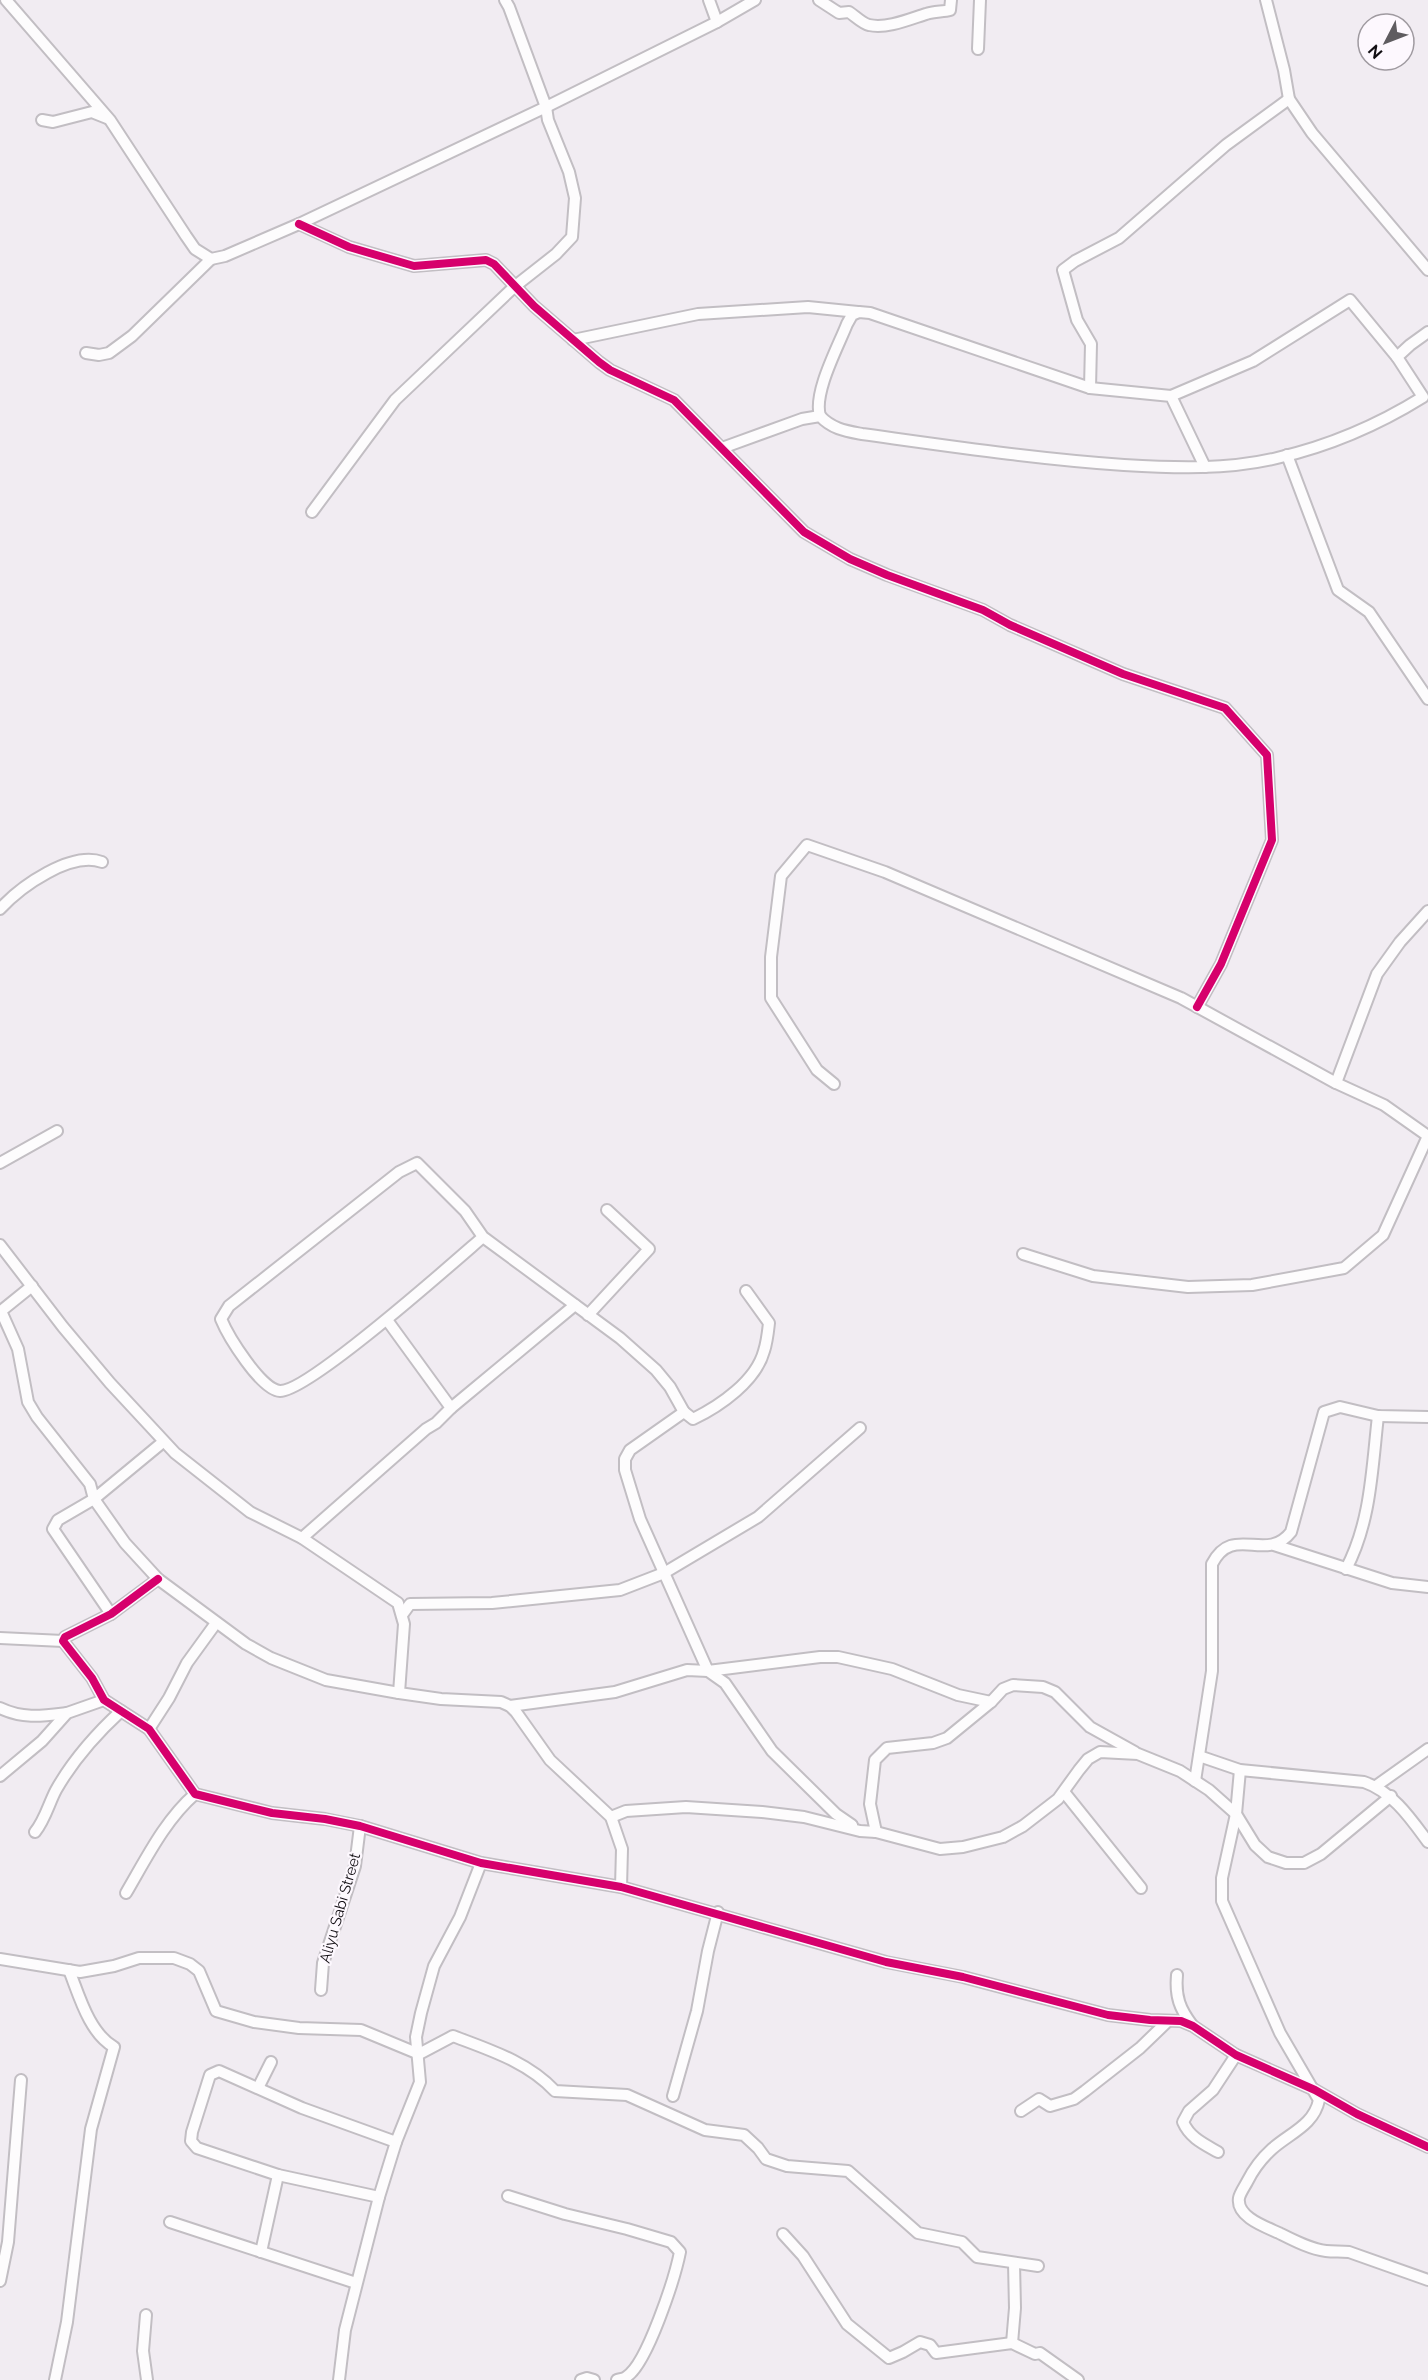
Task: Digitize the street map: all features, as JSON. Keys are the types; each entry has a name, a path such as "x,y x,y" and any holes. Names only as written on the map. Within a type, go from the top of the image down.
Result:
{"street":[{"path":"6,0 110,120 186,237 195,249 211,259"},
{"path":"312,513 394,400 514,287 556,254 572,237 575,198 569,172 548,120 546,107 509,7 504,0"},
{"path":"709,0 717,22"},
{"path":"86,353 99,355 109,353 132,336 211,259 225,256 299,224 546,107 717,22 755,0"},
{"path":"819,0 839,14 849,12 868,25 897,22 927,13 950,10 951,0"},
{"path":"978,49 980,0"},
{"path":"1266,0 1289,99 1312,133 1428,270"},
{"path":"1090,388 1091,344 1077,320 1063,270 1075,261 1119,238 1226,145 1289,99"},
{"path":"42,120 53,122 92,112 110,120"},
{"path":"299,224 349,247 414,266 486,260 494,264 514,287 610,370 674,400 804,532 850,559 982,610 1010,625 1123,674 1225,708 1267,755 1272,840 1221,964 1197,1007"},
{"path":"573,340 698,314 808,307 870,313 1090,388 1171,396 1253,361 1350,300 1397,357 1426,401 1326,445 1287,455 1205,467 1046,459 862,434 827,424 820,416 818,408 820,395 847,324 852,315 859,312"},
{"path":"1397,357 1428,332"},
{"path":"1171,396 1205,467"},
{"path":"722,448 802,419 820,416"},
{"path":"1287,455 1338,590 1369,612 1428,699"},
{"path":"834,1084 817,1070 771,998 771,957 781,876 807,845 885,872 1197,1007 1336,1083 1384,1105 1428,1136 1383,1235 1344,1268 1251,1285 1188,1287 1093,1276 1023,1254"},
{"path":"0,909 44,874 82,859 102,862"},
{"path":"1336,1083 1377,974 1400,942 1428,911"},
{"path":"0,1163 57,1131"},
{"path":"483,1237 387,1320 332,1362 291,1389 275,1390 266,1384 256,1374 226,1332 221,1319 229,1306 399,1173 417,1163 465,1211 483,1237 620,1338 656,1370 670,1387 684,1412 693,1419 711,1410 750,1376 764,1353 769,1323 746,1292"},
{"path":"588,1315 649,1249 607,1210"},
{"path":"0,1245 110,1383 163,1442 250,1512 302,1538 398,1603 404,1624 399,1693"},
{"path":"32,1286 1,1311 18,1349 28,1402 37,1418 90,1484 94,1499 124,1543 158,1579 246,1644 295,1669 346,1685 441,1699 501,1702 510,1706 550,1760 611,1817 622,1849 621,1887"},
{"path":"302,1538 451,1408 575,1305"},
{"path":"387,1320 451,1408"},
{"path":"1274,1545 1284,1541 1292,1532 1324,1412 1340,1407 1378,1416 1428,1417"},
{"path":"684,1412 630,1450 625,1459 625,1470 640,1519 708,1671 725,1683 772,1751 836,1814 860,1831"},
{"path":"1346,1569 1357,1548 1371,1487 1378,1416"},
{"path":"402,1616 410,1604 492,1603 620,1590 664,1573 758,1517 860,1428"},
{"path":"111,1614 53,1529 58,1520 94,1499 163,1442"},
{"path":"1195,1781 1212,1671 1212,1564 1219,1552 1233,1545 1274,1545 1392,1583 1428,1587"},
{"path":"63,1641 65,1637 111,1614 158,1579"},
{"path":"149,1729 169,1698 186,1663 216,1623"},
{"path":"0,1638 63,1641 92,1678 104,1700 149,1729 195,1794 272,1813 325,1819 360,1826 481,1863 621,1887 718,1912 886,1962 963,1977 1108,2015 1181,2021 1193,2026 1236,2055 1315,2090 1357,2114 1428,2147"},
{"path":"510,1706 615,1692 687,1670 708,1671 820,1657 838,1657 892,1669 958,1695 991,1702"},
{"path":"876,1832 870,1804 875,1760 887,1748 933,1743 947,1738 991,1702 1003,1689 1013,1685 1043,1687 1055,1692 1090,1727 1138,1754 1180,1771 1236,1814 1255,1845 1268,1857 1286,1863 1305,1863 1321,1854 1391,1796"},
{"path":"0,1708 30,1718 67,1713 104,1700"},
{"path":"35,1832 72,1766 99,1731 121,1711"},
{"path":"0,1776 42,1741 67,1713"},
{"path":"1376,1786 1428,1749"},
{"path":"611,1817 626,1811 686,1807 804,1816 940,1849 984,1843 1003,1837 1023,1826 1064,1792 1088,1759 1100,1752 1138,1754"},
{"path":"1199,1756 1240,1770 1364,1782 1376,1786 1391,1796 1428,1842"},
{"path":"1240,1770 1236,1814 1222,1878 1222,1901 1280,2033 1319,2100 1314,2116 1307,2124 1270,2151 1252,2173 1239,2198 1245,2214 1256,2222 1305,2244 1325,2251 1337,2250 1358,2255 1428,2280"},
{"path":"1064,1792 1141,1888"},
{"path":"126,1893 167,1826 184,1803 195,1794"},
{"name":"Aliyu Sabi Street","path":"321,1990 323,1963 355,1866 360,1826"},
{"path":"339,2380 345,2330 379,2198 396,2142 420,2082 416,2037 434,1966 460,1917 481,1863"},
{"path":"673,2096 697,2011 718,1912"},
{"path":"0,1959 80,1972 139,1959 174,1958 190,1964 199,1971 216,2011 254,2022 299,2028 361,2030 419,2054"},
{"path":"55,2380 67,2322 91,2129 114,2047 102,2038 91,2021 69,1970"},
{"path":"1177,1975 1177,2000 1181,2010 1193,2026"},
{"path":"1020,2111 1039,2099 1050,2106 1074,2099 1140,2048 1168,2021"},
{"path":"419,2054 453,2036 513,2060 541,2076 555,2091 627,2095 705,2130 744,2135 766,2159 787,2166 848,2171 918,2233 962,2242 977,2257 1038,2266"},
{"path":"1218,2152 1196,2140 1186,2130 1183,2122 1189,2111 1213,2090 1236,2055"},
{"path":"258,2088 271,2062"},
{"path":"379,2198 278,2175 197,2148 191,2141 210,2075 214,2071 219,2071 302,2108 396,2142"},
{"path":"0,2281 8,2242 21,2080"},
{"path":"261,2252 278,2175"},
{"path":"508,2196 670,2242 680,2252 676,2272 640,2362 627,2377 617,2380"},
{"path":"170,2222 356,2283"},
{"path":"783,2234 803,2256 848,2324 889,2358 920,2342 930,2345 936,2353 1012,2343 1035,2354 1040,2354 1078,2380"},
{"path":"1012,2343 1015,2308 1014,2263"},
{"path":"146,2315 143,2351 147,2380"},
{"path":"581,2380 587,2378 594,2380"}],"cycle path":[{"path":"299,224 349,247 414,266 486,260 494,264 534,306 599,362 610,370 674,400 804,532 850,559 983,610 1010,625 1123,674 1225,708 1267,755 1272,840 1221,964 1197,1007"},
{"path":"158,1579 111,1614 65,1637 63,1641 92,1678 104,1700 149,1729 195,1794 272,1813 325,1819 360,1826 481,1863 621,1887 886,1962 963,1977 1108,2015 1181,2021 1193,2026 1236,2055 1315,2090 1357,2114 1428,2147"}]}
